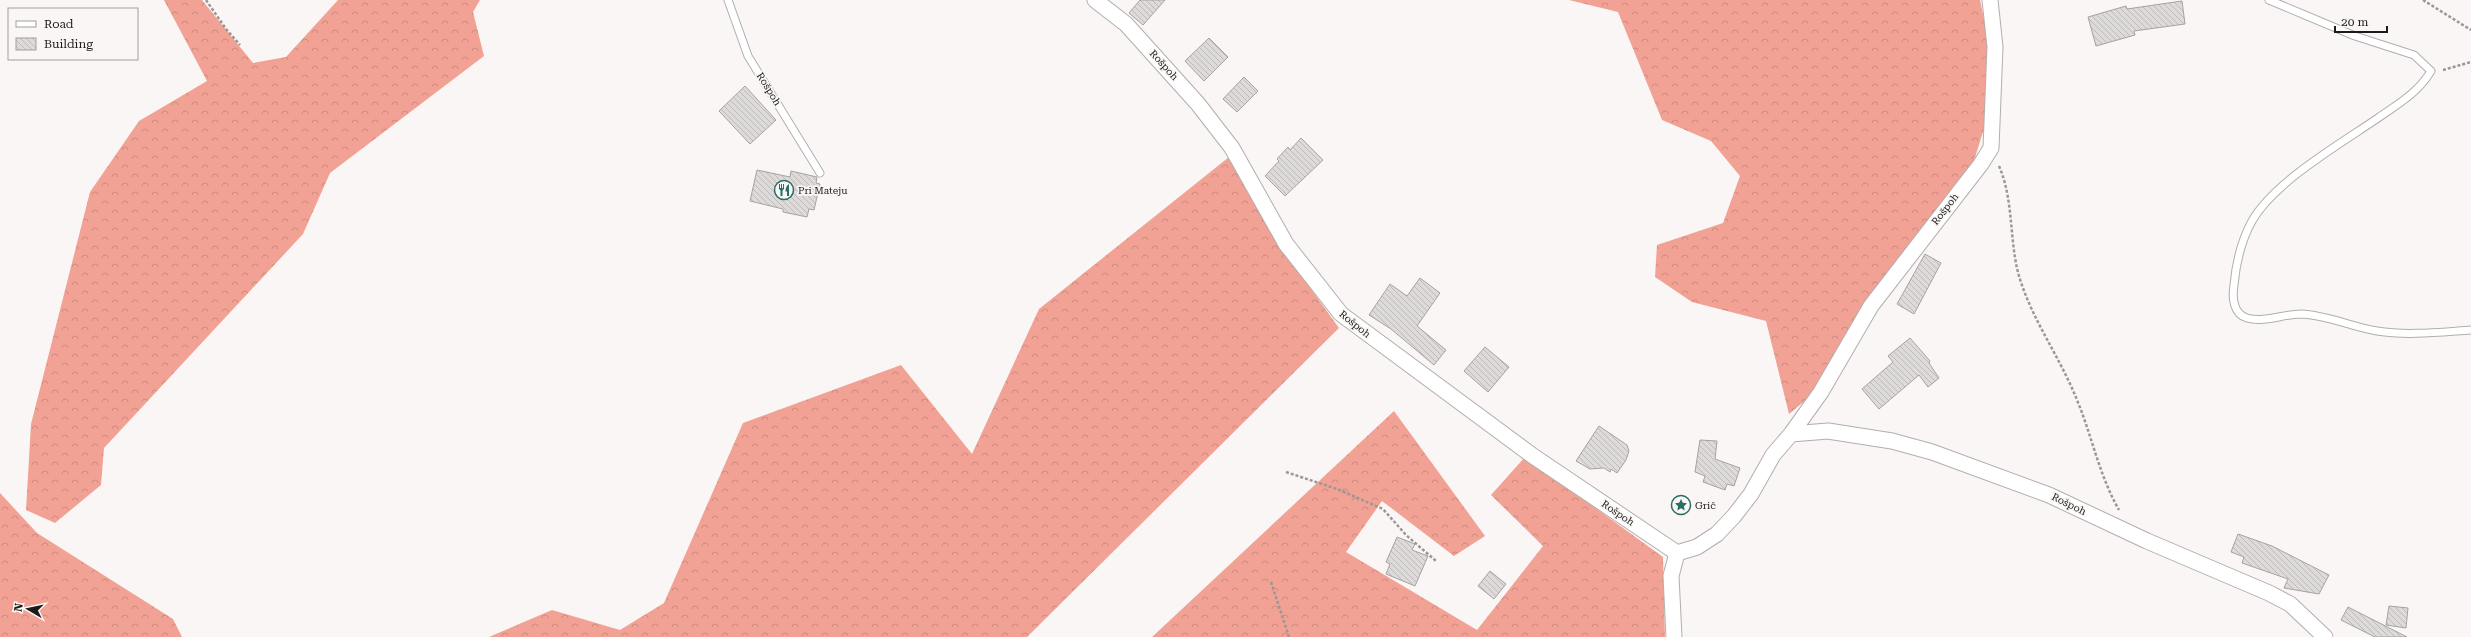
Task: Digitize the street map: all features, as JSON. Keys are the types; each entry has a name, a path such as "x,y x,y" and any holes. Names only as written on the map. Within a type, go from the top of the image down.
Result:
{"street":[{"name":"Rošpoh","path":"1095,0 1126,24 1198,104 1232,148 1286,244 1340,314 1534,456 1677,553 1697,547 1718,534 1751,494 1772,455 1791,434 1821,392 1871,306 1991,148"},
{"path":"1990,0 1995,47 1991,148"},
{"name":"Rošpoh","path":"1791,434 1828,431 1892,441 1940,454 2049,494 2147,541 2269,593 2290,604 2325,637"},
{"path":"1674,637 1671,576 1677,553"}],"lane":[{"name":"Rošpoh","path":"728,0 748,56 820,173"},
{"path":"2269,0 2355,36 2414,55 2431,71 2421,87 2405,100 2308,166 2263,206 2253,220 2241,248 2234,280 2234,300 2238,312 2249,319 2300,314 2379,332 2415,333 2471,330"}],"path":[{"path":"206,0 226,29 240,45"},
{"path":"2423,0 2471,30"},
{"path":"2431,71 2471,62"},
{"path":"1991,148 2003,180 2014,253 2028,301 2077,400 2110,493 2125,516"},
{"path":"1286,472 1337,489 1384,510 1406,535 1436,561"},
{"path":"1272,582 1289,637"}],"green space":[{"path":"164,0 202,0 253,63 286,57 338,0 480,0 473,12 484,56 330,173 303,234 104,448 101,485 55,523 26,510 31,424 90,192 139,121 207,81"},
{"path":"1569,0 1980,0 1990,48 1987,119 1972,167 1813,394 1789,414 1766,321 1692,302 1655,277 1657,245 1723,223 1740,176 1711,141 1662,120 1618,12"},
{"path":"1229,157 1280,246 1339,328 1027,637 489,637 552,610 620,630 664,603 743,423 901,365 972,454 1039,309"},
{"path":"1394,411 1485,536 1454,556 1382,501 1346,552 1477,630 1543,546 1491,495 1525,457 1663,557 1665,637 1152,637"},
{"path":"0,493 37,533 173,619 182,637 0,637"}],"building":[{"path":"1140,0 1165,0 1143,25 1129,13"},
{"path":"2182,1 2185,24 2134,31 2135,35 2096,46 2088,17 2126,6 2127,9"},
{"path":"1209,38 1228,57 1204,81 1185,61"},
{"path":"1244,77 1258,91 1237,112 1223,99"},
{"path":"745,86 776,120 750,144 719,111"},
{"path":"1301,138 1323,160 1285,196 1265,176 1279,161 1277,159 1288,147 1290,150"},
{"path":"757,170 790,177 791,171 817,177 816,183 820,184 814,210 809,209 807,217 783,212 783,209 750,201"},
{"path":"1925,254 1941,263 1914,314 1897,304"},
{"path":"1420,278 1440,293 1417,326 1446,350 1434,365 1391,329 1369,315 1390,284 1407,296"},
{"path":"1910,338 1930,361 1929,363 1939,378 1928,387 1919,375 1879,409 1862,389 1893,362 1888,356"},
{"path":"1485,347 1509,367 1488,392 1464,371"},
{"path":"1599,426 1627,445 1629,451 1626,460 1617,473 1611,469 1610,472 1604,468 1590,469 1576,461"},
{"path":"1700,440 1717,441 1715,459 1740,468 1734,486 1727,484 1725,490 1703,482 1705,476 1695,472"},
{"path":"2238,534 2272,546 2329,575 2319,594 2284,588 2288,579 2242,563 2244,557 2231,552"},
{"path":"1397,537 1415,544 1412,550 1428,556 1415,586 1386,574 1390,564 1386,562"},
{"path":"1490,571 1506,584 1494,599 1478,586"},
{"path":"2389,606 2408,608 2406,628 2386,625"},
{"path":"2348,607 2407,637 2375,637 2341,620"}],"place":[{"name":"Pri Mateju","path":"784,190"},
{"name":"Grič","path":"1681,505"}]}
